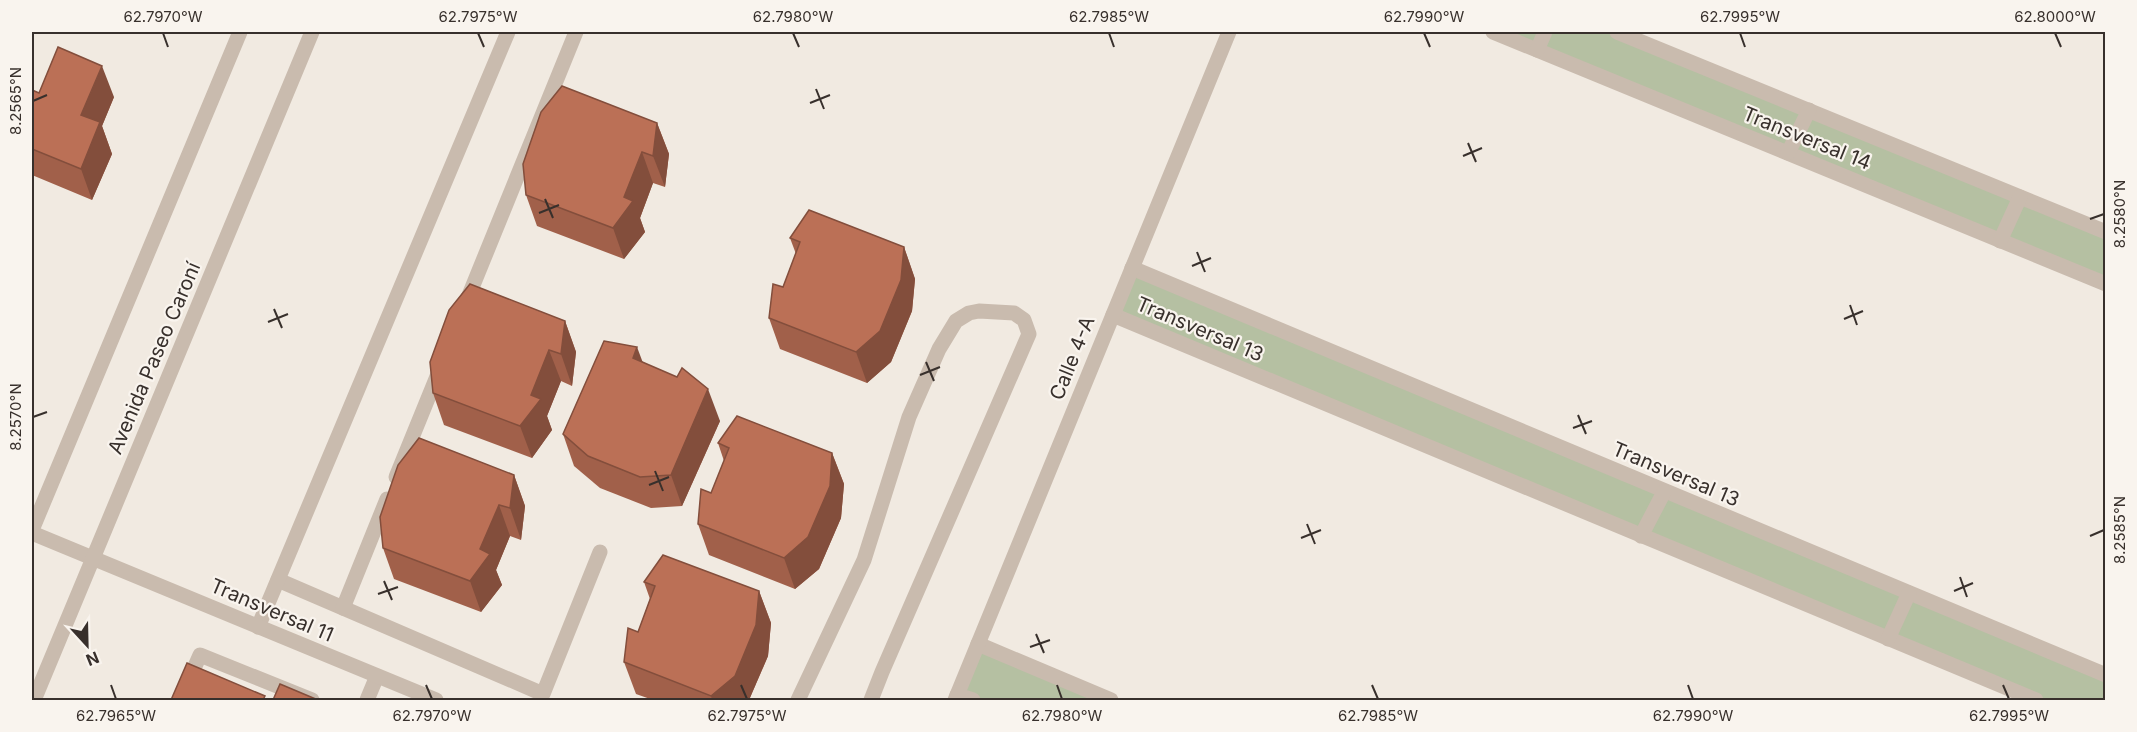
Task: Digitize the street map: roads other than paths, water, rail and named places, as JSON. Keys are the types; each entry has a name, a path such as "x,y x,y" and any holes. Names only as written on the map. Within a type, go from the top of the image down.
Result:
{"street":[{"path":"32,532 240,32"},
{"name":"Avenida Paseo Caroní","path":"34,700 312,32"},
{"path":"258,627 508,32"},
{"path":"459,320 576,32"},
{"name":"Calle 4-A","path":"956,698 1229,32"},
{"name":"Transversal 14","path":"1493,32 2106,284"},
{"path":"1537,50 1545,32"},
{"name":"Transversal 14","path":"1617,32 2106,232"},
{"path":"1788,153 1809,110"},
{"path":"2000,241 2020,197"},
{"name":"Transversal 13","path":"1132,268 2106,675"},
{"path":"798,700 864,560 909,417 939,349 956,321 969,313 979,311 1014,313 1024,320 1029,334 882,672 872,700"},
{"name":"Transversal 13","path":"1113,315 2036,700"},
{"path":"343,608 446,353"},
{"path":"1641,536 1664,492"},
{"name":"Transversal 11","path":"32,532 436,700"},
{"path":"278,580 543,694 600,552"},
{"path":"1888,639 1909,593"},
{"path":"978,644 1111,700"},
{"path":"180,700 200,655 312,700"},
{"path":"367,700 377,676"},
{"path":"956,698 973,700"}]}
